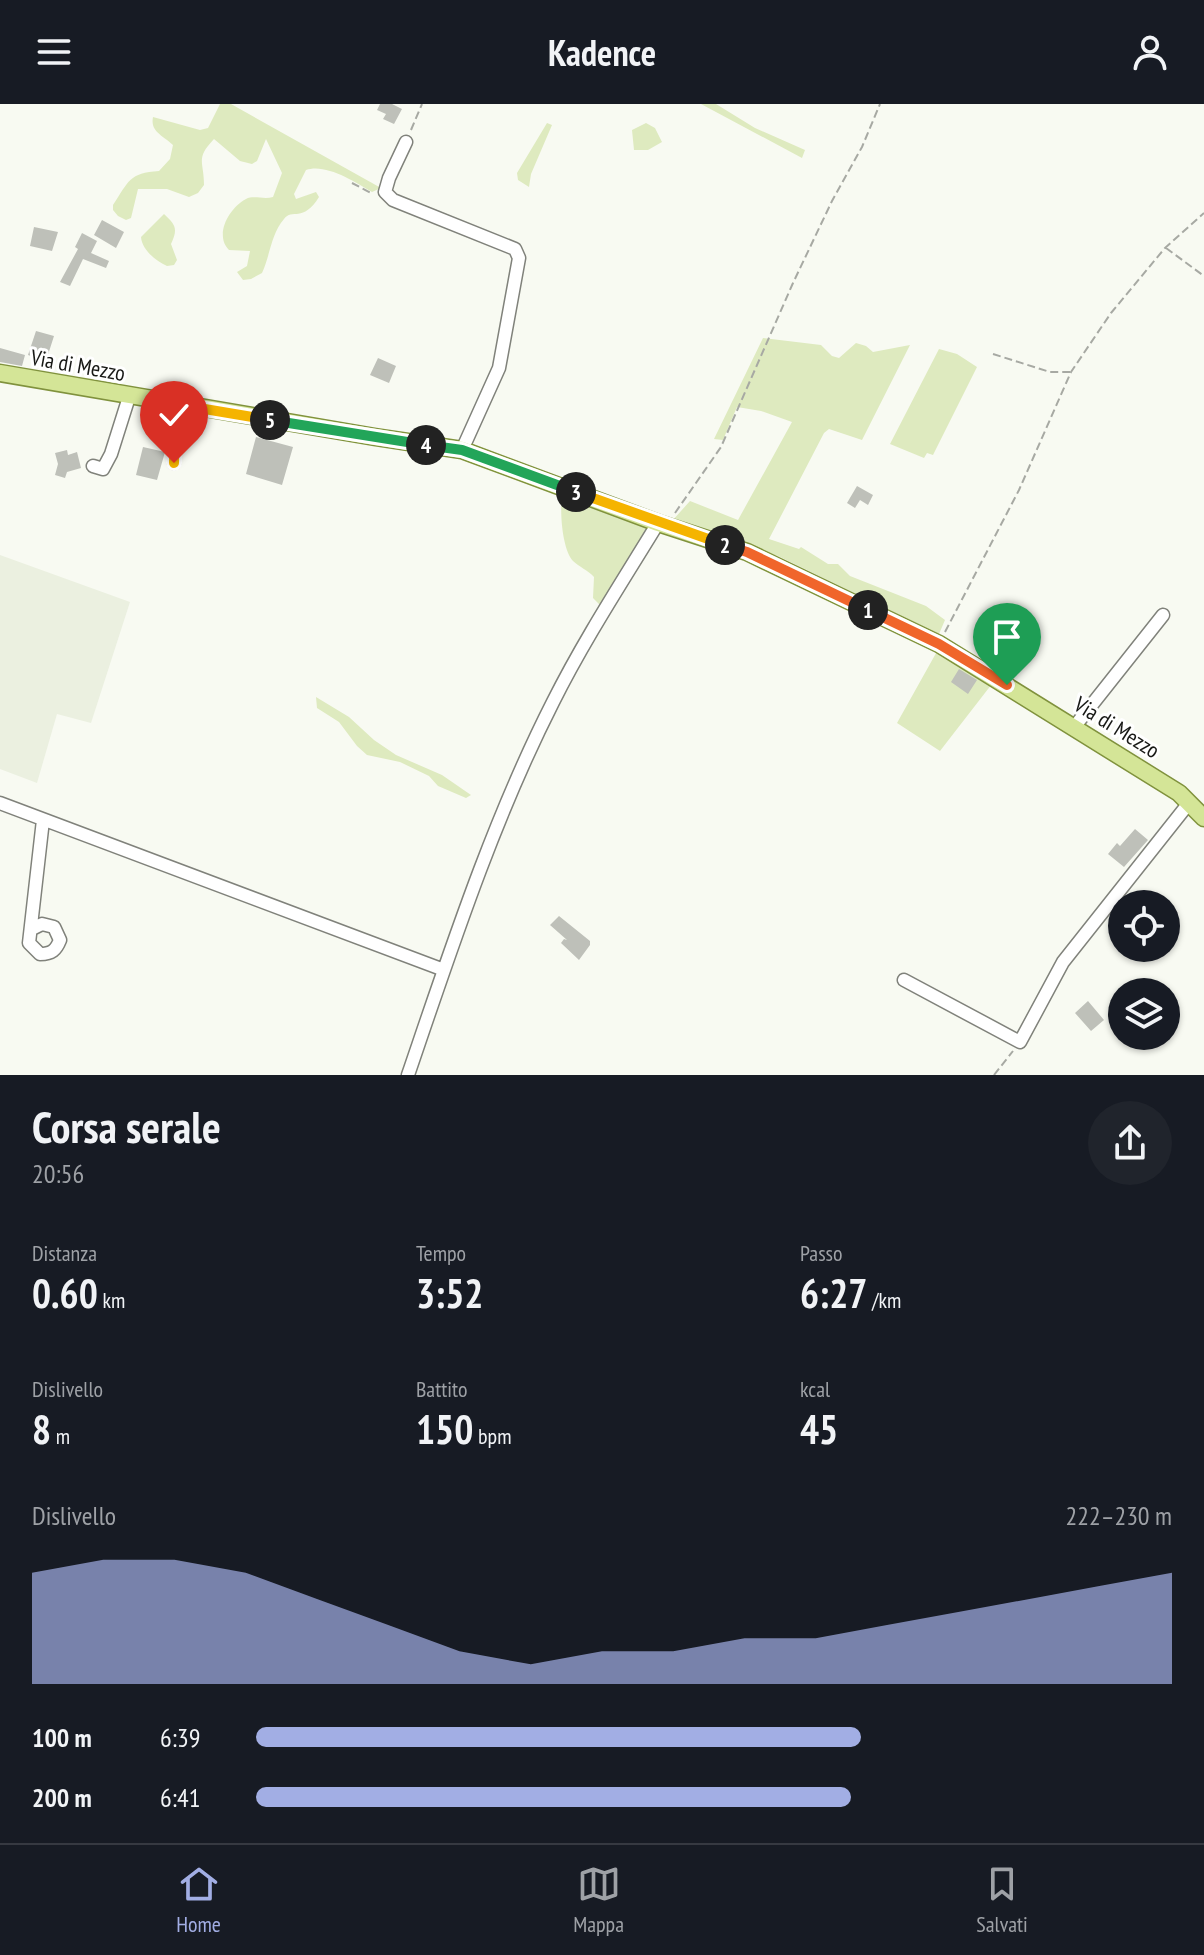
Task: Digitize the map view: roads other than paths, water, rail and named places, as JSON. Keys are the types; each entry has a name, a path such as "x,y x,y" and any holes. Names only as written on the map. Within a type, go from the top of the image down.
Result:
{"main road":[{"name":"Via di Mezzo","path":"0,373 129,397 462,450 658,523 747,552 939,644 1179,793 1204,818"}],"street":[{"path":"406,142 385,192 393,200 515,249 519,258 499,368 462,450"},
{"path":"93,466 103,469 111,454 129,397"},
{"path":"174,463 175,404"},
{"path":"408,1075 479,875 554,701 658,523"},
{"path":"1075,726 1163,615"},
{"path":"0,803 444,970"},
{"path":"904,980 1020,1042 1063,962 1189,803"},
{"path":"32,929 43,820"}]}
